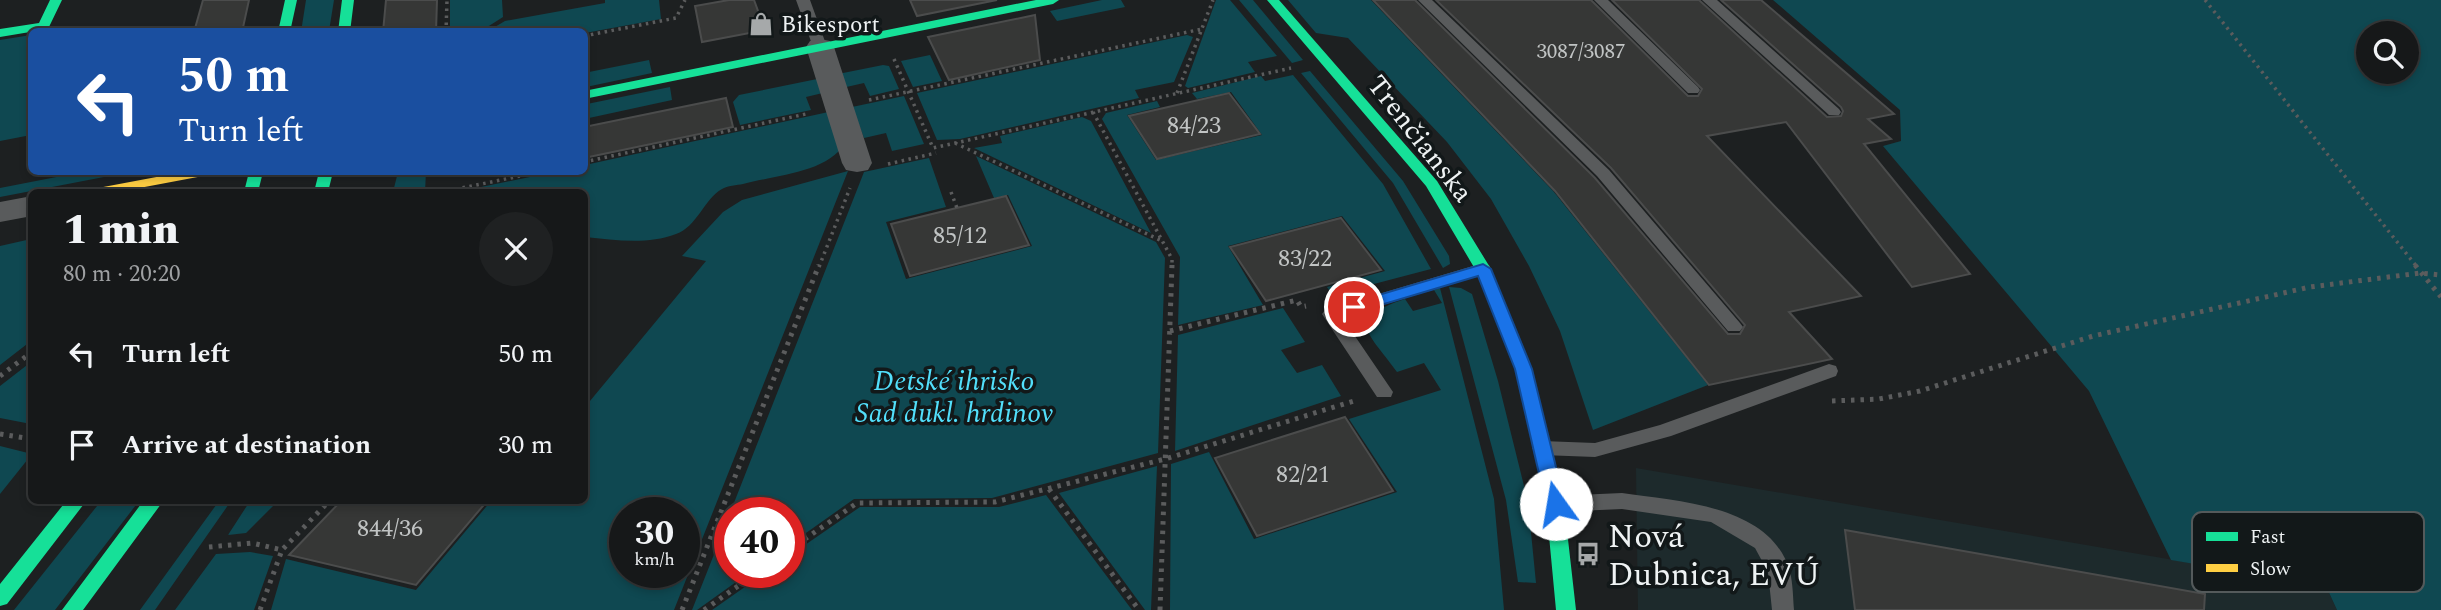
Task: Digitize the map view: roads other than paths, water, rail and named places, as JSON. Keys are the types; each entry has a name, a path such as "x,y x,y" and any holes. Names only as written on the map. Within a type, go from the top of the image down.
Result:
{"street":[{"path":"31,28 44,26 56,0"},
{"path":"285,28 290,0"},
{"path":"344,28 348,0"},
{"path":"588,94 1054,0"},
{"name":"Trenčianska","path":"1273,0 1432,184 1483,269 1524,369 1556,504 1566,610"},
{"path":"0,33 28,29"},
{"path":"820,47 839,107 864,170"},
{"path":"114,189 186,175"},
{"path":"0,212 28,207"},
{"path":"0,598 75,504"},
{"path":"72,610 152,504"}],"lane":[{"path":"803,0 820,47"},
{"path":"1426,0 1603,173 1734,327"},
{"path":"1601,0 1693,90"},
{"path":"1709,0 1834,112"},
{"path":"1384,391 1331,314 1483,269"},
{"path":"1542,448 1595,450 1664,431 1829,372"},
{"path":"1556,504 1622,501 1714,515 1762,542 1779,571 1783,610"}],"place":[{"name":"Bikesport","path":"761,24"},
{"name":"Nová Dubnica, EVÚ","path":"1588,554"}],"park label":[{"name":"Detské ihrisko Sad dukl. hrdinov","path":"954,396"}]}
